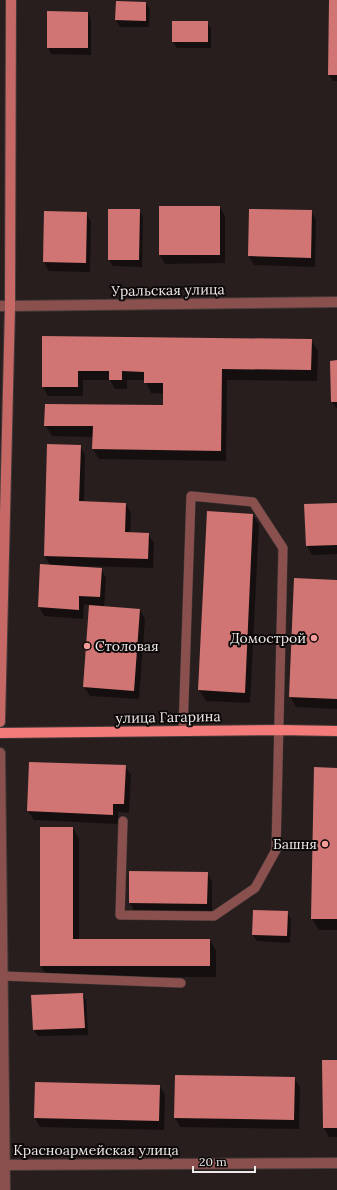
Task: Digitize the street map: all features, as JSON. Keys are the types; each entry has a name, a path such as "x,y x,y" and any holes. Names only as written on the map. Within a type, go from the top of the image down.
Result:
{"main road":[{"path":"0,722 5,306 11,0"},
{"name":"улица Гагарина","path":"0,733 279,730 337,731"}],"street":[{"name":"Уральская улица","path":"5,306 337,302"},
{"path":"0,753 3,976 3,1164 5,1190"},
{"name":"Красноармейская улица","path":"3,1164 337,1164"}],"lane":[{"path":"124,821 120,915 214,916 255,888 276,850 283,548 253,502 191,496 183,731"},
{"path":"3,976 181,983"}],"building":[{"path":"329,0 337,0 337,75 328,75"},
{"path":"116,1 146,2 146,21 115,20"},
{"path":"47,11 88,12 88,48 47,48"},
{"path":"172,21 208,21 208,42 172,42"},
{"path":"159,206 220,206 220,255 159,255"},
{"path":"108,209 140,209 139,260 108,260"},
{"path":"249,209 312,210 311,258 248,256"},
{"path":"44,211 87,212 86,263 43,262"},
{"path":"42,336 312,339 311,370 222,369 221,451 92,449 93,426 44,426 45,404 163,405 163,383 144,383 144,372 122,371 122,380 109,380 109,371 78,371 78,387 42,387"},
{"path":"337,360 337,402 331,402 330,361"},
{"path":"47,444 81,445 79,501 126,503 125,532 149,533 148,559 44,556"},
{"path":"337,503 337,545 306,546 304,504"},
{"path":"207,511 253,514 245,693 198,690"},
{"path":"40,564 102,568 100,597 79,596 79,610 38,607"},
{"name":"Домострой","path":"294,578 337,580 337,699 289,697"},
{"path":"89,605 140,609 134,691 83,687"},
{"path":"29,762 126,765 124,804 113,804 113,815 27,811"},
{"name":"Башня","path":"314,767 337,768 337,919 311,919"},
{"path":"40,827 73,827 73,939 210,939 210,966 40,966"},
{"path":"129,871 208,872 207,904 129,903"},
{"path":"253,910 288,911 287,936 252,935"},
{"path":"83,993 85,1028 33,1030 31,995"},
{"path":"322,1060 337,1060 337,1128 323,1128"},
{"path":"175,1075 295,1077 294,1120 174,1118"},
{"path":"35,1082 160,1085 159,1121 34,1118"}],"place":[{"name":"Домострой","path":"314,638"},
{"name":"Столовая","path":"87,646"},
{"name":"Башня","path":"325,844"}]}
